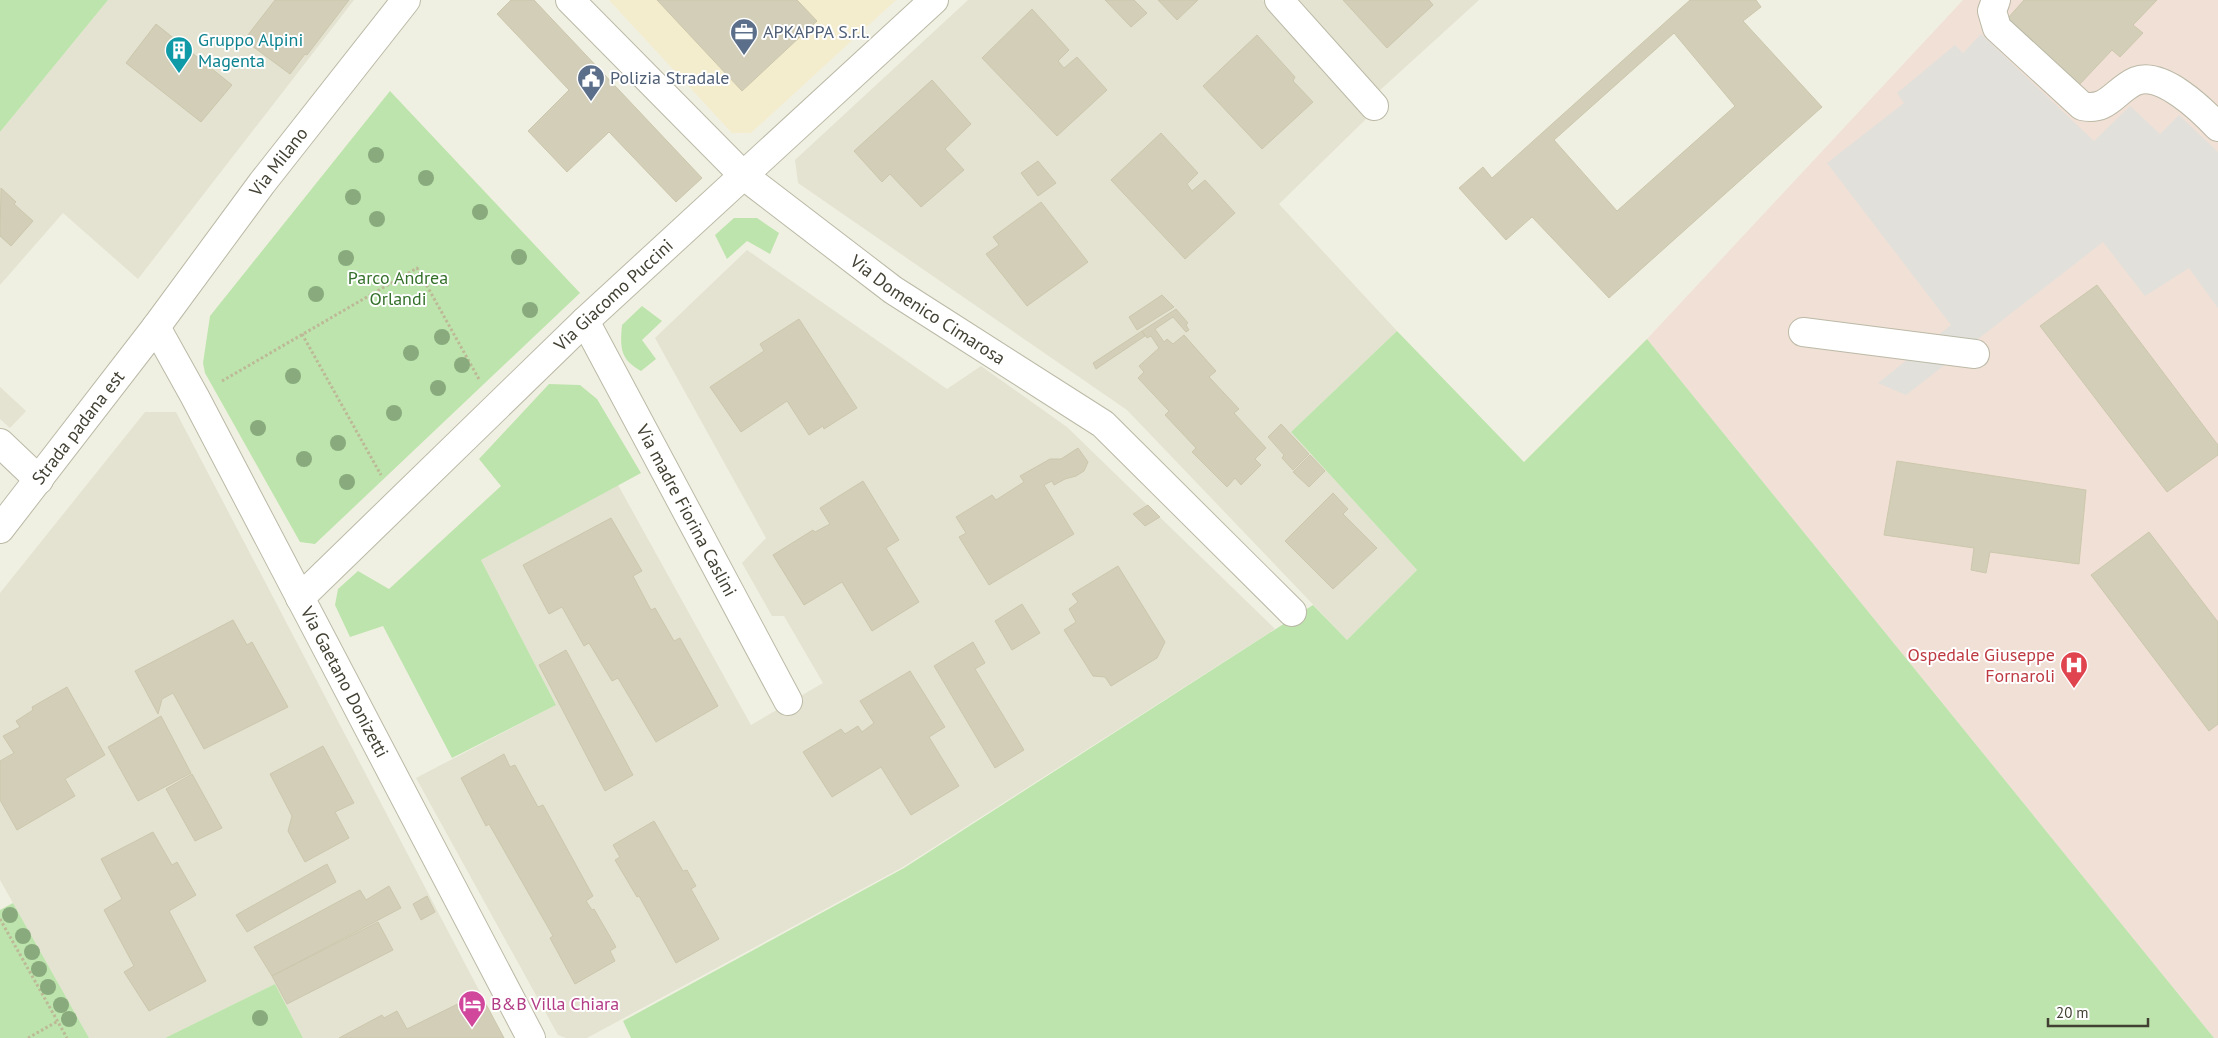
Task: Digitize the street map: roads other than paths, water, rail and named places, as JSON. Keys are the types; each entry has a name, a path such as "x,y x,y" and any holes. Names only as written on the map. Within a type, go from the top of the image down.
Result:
{"street":[{"name":"Via Milano","path":"156,327 262,183 406,0"},
{"name":"Via Domenico Cimarosa","path":"570,0 743,175 893,290 1103,424 1292,612"},
{"name":"Via Giacomo Puccini","path":"300,598 584,321 934,0"},
{"path":"1279,0 1374,106"},
{"path":"1996,0 1992,11 1997,28 2082,106 2093,108 2101,106 2136,81 2148,80 2177,91 2195,104 2218,127"},
{"name":"Via madre Fiorina Caslini","path":"584,321 788,701"},
{"name":"Via Gaetano Donizetti","path":"156,327 195,397 531,1038"},
{"name":"Strada padana est","path":"0,529 156,327"},
{"path":"1803,332 1975,354"},
{"path":"0,443 38,480"}],"place":[{"name":"APKAPPA S.r.l.","path":"744,56"},
{"name":"Gruppo Alpini Magenta","path":"179,74"},
{"name":"Polizia Stradale","path":"591,102"},
{"name":"Ospedale Giuseppe Fornaroli","path":"2074,689"},
{"name":"B&B Villa Chiara","path":"472,1028"}],"park label":[{"name":"Parco Andrea Orlandi","path":"398,288"}]}
